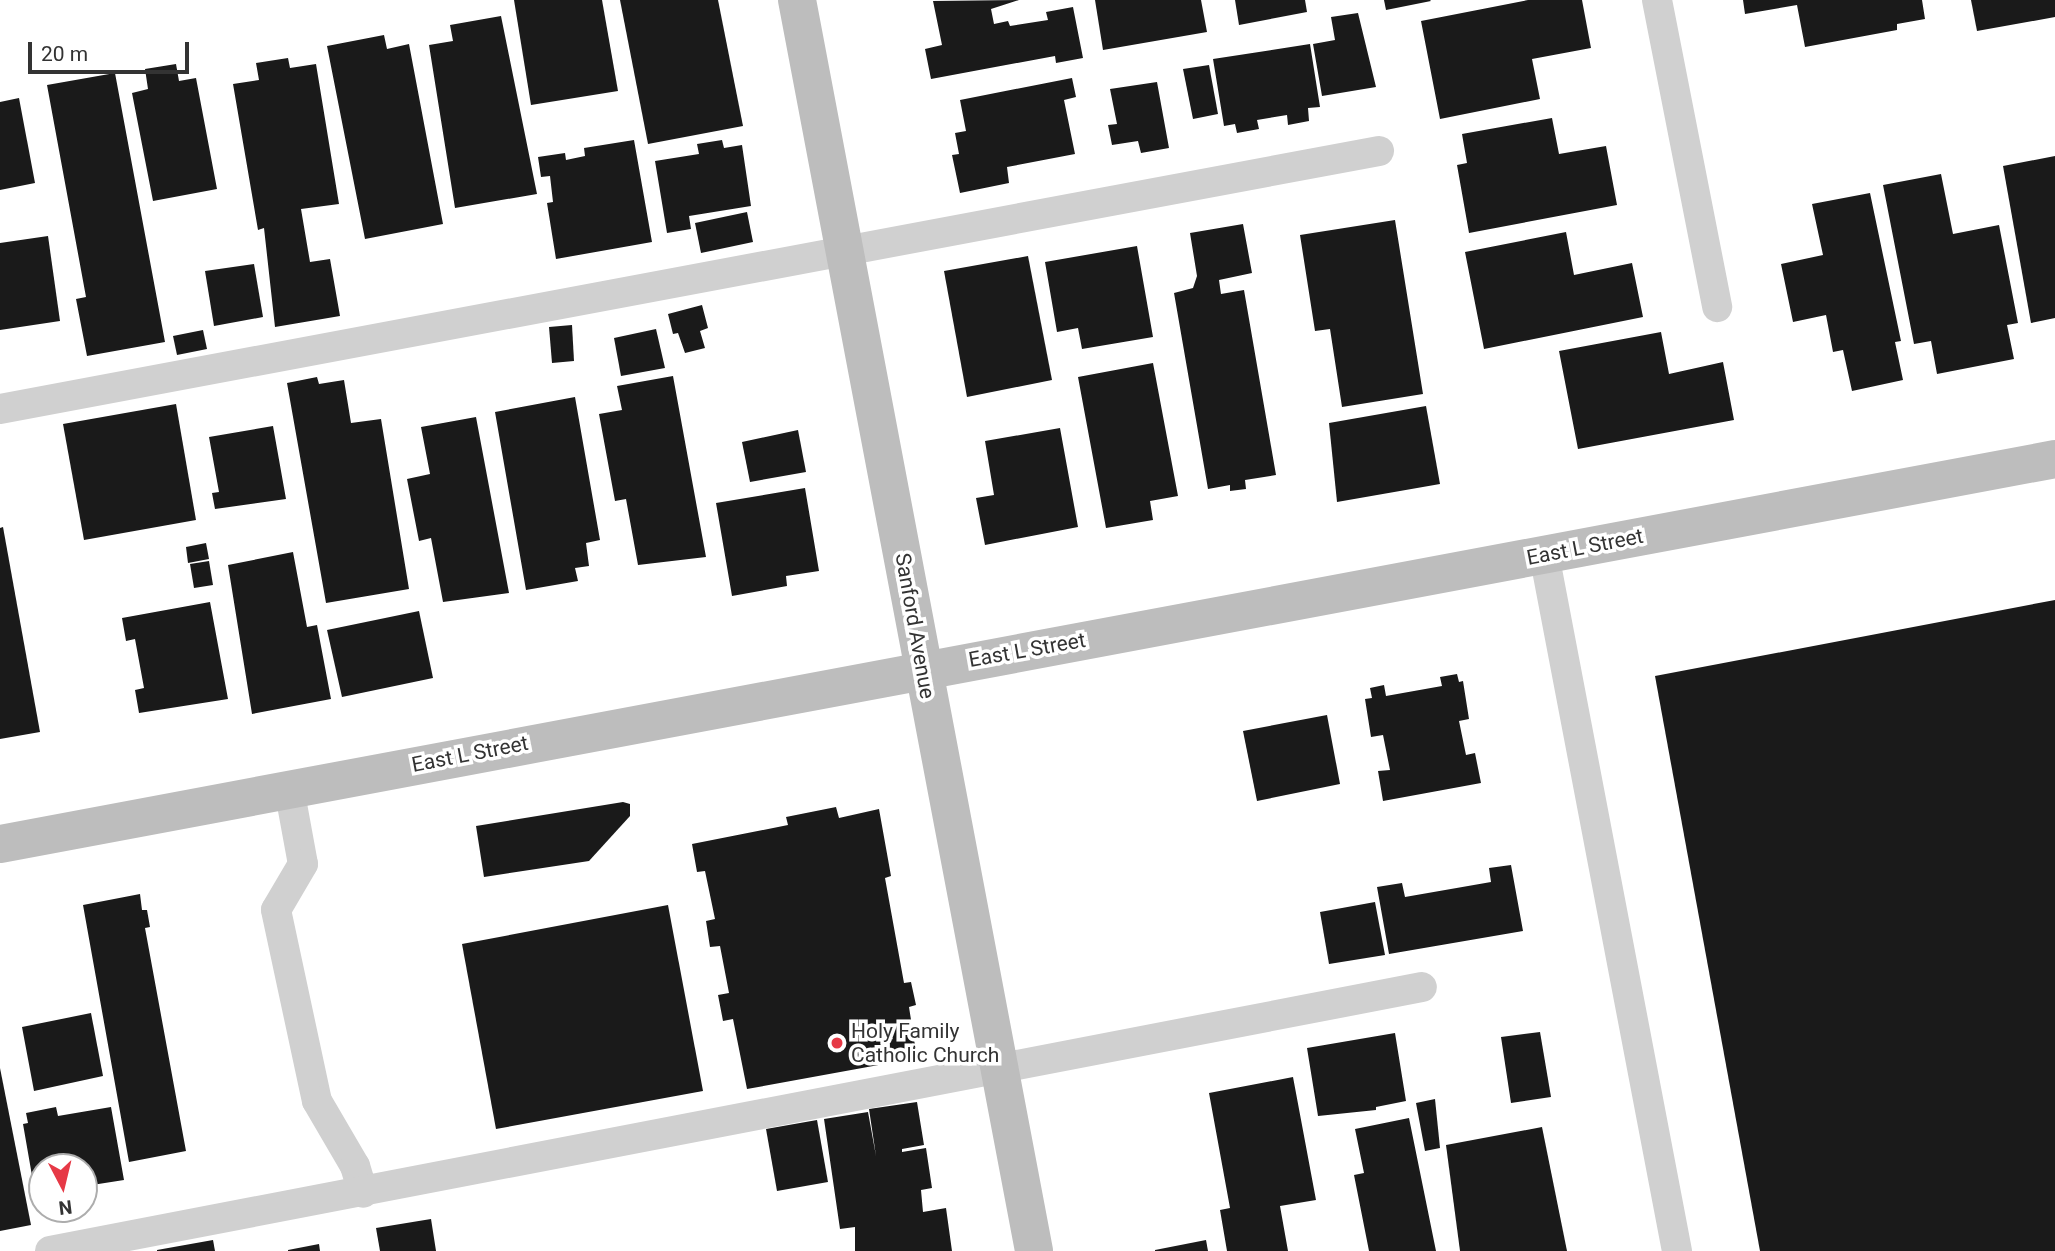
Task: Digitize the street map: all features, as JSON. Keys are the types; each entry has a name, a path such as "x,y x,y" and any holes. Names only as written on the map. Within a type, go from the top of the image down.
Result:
{"street":[{"name":"Sanford Avenue","path":"797,0 1034,1251"},
{"name":"East L Street","path":"0,844 922,669 2055,459"}],"lane":[{"path":"1657,0 1717,307"},
{"path":"0,409 1379,150"},
{"path":"1544,554 1677,1251"},
{"path":"289,788 303,864 276,910 317,1101 355,1166 363,1193"},
{"path":"50,1251 363,1193 1422,987"}],"building":[{"path":"514,0 602,0 618,91 531,105"},
{"path":"620,0 718,0 743,126 648,144"},
{"path":"1019,0 991,9 994,24 1008,21 1010,26 1048,20 1046,12 1073,7 1083,58 1056,63 1055,56 931,79 925,49 942,45 933,1"},
{"path":"1095,0 1201,0 1207,32 1103,50"},
{"path":"1235,0 1305,0 1307,12 1239,25"},
{"path":"1384,0 1430,0 1431,1 1386,10"},
{"path":"1528,0 1582,0 1591,48 1532,59 1540,99 1440,119 1421,21"},
{"path":"1743,0 1922,0 1925,19 1897,24 1897,30 1805,47 1797,5 1745,14"},
{"path":"1971,0 2055,0 2055,17 1977,31"},
{"path":"1358,13 1376,87 1322,96 1313,44 1335,40 1331,17"},
{"path":"501,16 537,194 455,208 429,45 453,41 450,25"},
{"path":"384,35 387,49 409,44 443,224 365,239 327,46"},
{"path":"1310,44 1320,107 1308,108 1309,121 1288,125 1287,115 1257,120 1259,129 1237,133 1235,124 1224,126 1213,59"},
{"path":"288,58 290,68 316,64 339,204 301,209 310,262 330,259 340,316 275,327 264,228 258,230 233,84 259,80 256,63"},
{"path":"176,64 179,81 196,78 217,189 153,201 132,93 148,89 145,69"},
{"path":"1209,65 1218,114 1193,119 1183,69"},
{"path":"115,73 165,342 87,356 76,299 86,297 47,85"},
{"path":"1072,78 1076,97 1064,100 1075,154 1007,167 1009,183 960,193 952,155 959,154 955,133 966,131 960,100"},
{"path":"1157,82 1169,148 1141,153 1138,141 1112,145 1108,125 1117,124 1110,89"},
{"path":"19,98 35,183 0,190 0,102"},
{"path":"1552,118 1559,154 1606,146 1617,205 1469,233 1457,165 1467,163 1462,134"},
{"path":"634,140 652,242 556,259 547,203 553,202 550,176 541,177 538,157 565,153 566,160 585,156 584,148"},
{"path":"722,140 724,148 742,145 751,206 689,216 691,229 667,233 655,161 699,154 697,144"},
{"path":"2055,156 2055,318 2031,323 2003,166"},
{"path":"1941,174 1953,234 1999,225 2018,323 2007,325 2014,359 1937,374 1931,341 1914,344 1883,185"},
{"path":"1870,193 1901,341 1895,342 1903,380 1852,391 1843,350 1833,352 1826,315 1793,322 1781,264 1823,255 1812,204"},
{"path":"747,212 753,242 701,253 695,223"},
{"path":"1395,220 1423,394 1342,407 1330,329 1315,331 1300,235"},
{"path":"1243,224 1252,273 1219,280 1221,294 1244,290 1276,475 1245,480 1246,489 1230,491 1230,485 1208,489 1174,293 1193,288 1197,276 1190,233"},
{"path":"1566,232 1574,275 1632,263 1643,317 1484,349 1465,252"},
{"path":"48,236 60,321 0,330 0,243"},
{"path":"1137,246 1153,337 1082,349 1078,328 1057,332 1045,262"},
{"path":"1028,256 1052,380 967,397 944,271"},
{"path":"254,264 263,317 214,326 205,271"},
{"path":"702,305 708,328 700,331 705,348 685,353 678,333 673,334 668,314"},
{"path":"572,325 574,361 552,363 549,327"},
{"path":"656,329 665,368 621,376 614,338"},
{"path":"203,330 207,349 177,355 173,336"},
{"path":"1661,332 1669,374 1723,362 1734,420 1578,449 1559,351"},
{"path":"1153,363 1178,496 1150,501 1153,520 1106,528 1078,377"},
{"path":"673,376 706,557 638,565 626,499 615,501 599,414 622,410 617,386"},
{"path":"317,377 319,384 344,380 351,423 381,419 409,589 326,603 287,383"},
{"path":"575,397 600,540 586,543 589,566 575,568 578,581 526,590 495,412"},
{"path":"176,404 196,520 84,540 63,424"},
{"path":"1426,406 1440,484 1337,502 1329,423"},
{"path":"476,417 509,593 443,602 431,538 419,541 407,479 430,474 421,427"},
{"path":"273,426 286,499 215,509 212,493 219,492 209,437"},
{"path":"1060,428 1078,527 985,545 976,498 994,495 985,441"},
{"path":"798,430 806,472 750,482 742,442"},
{"path":"805,488 819,571 786,576 787,586 732,596 716,503"},
{"path":"3,527 40,732 0,739 0,528"},
{"path":"206,543 209,559 188,563 186,547"},
{"path":"293,552 307,627 317,625 331,699 252,714 228,565"},
{"path":"209,561 213,585 194,588 190,564"},
{"path":"2055,600 2055,1251 1760,1251 1655,676"},
{"path":"210,602 228,699 139,713 135,690 144,688 135,639 126,641 122,618"},
{"path":"419,611 433,678 342,697 327,630"},
{"path":"1457,674 1459,682 1463,681 1469,719 1459,721 1466,755 1475,753 1481,783 1383,801 1378,771 1390,770 1383,735 1371,737 1365,699 1372,698 1370,688 1384,685 1386,696 1442,686 1440,677"},
{"path":"1327,715 1340,784 1257,801 1243,731"},
{"path":"623,802 630,804 630,816 589,861 484,877 476,826"},
{"path":"836,807 839,818 879,809 891,876 885,878 904,983 911,982 916,1005 909,1007 917,1058 747,1089 733,1019 723,1021 718,995 729,993 720,946 710,947 706,921 715,919 705,871 697,872 692,844 788,825 786,817"},
{"path":"1511,865 1523,931 1389,954 1377,887 1402,883 1405,897 1491,882 1489,868"},
{"path":"140,894 142,910 147,910 150,927 145,928 186,1151 129,1162 83,905"},
{"path":"1375,902 1385,955 1329,964 1320,912"},
{"path":"668,905 703,1091 496,1129 462,944"},
{"path":"91,1013 103,1076 34,1091 22,1027"},
{"path":"1540,1032 1551,1097 1511,1103 1501,1037"},
{"path":"1395,1033 1406,1101 1376,1107 1376,1110 1318,1116 1307,1048"},
{"path":"0,1068 28,1210 28,1223 31,1225 0,1231"},
{"path":"1293,1077 1316,1200 1280,1206 1288,1251 1227,1251 1220,1210 1230,1208 1209,1093"},
{"path":"1435,1099 1440,1148 1425,1151 1416,1103"},
{"path":"917,1102 924,1145 902,1149 902,1152 926,1148 932,1188 921,1190 923,1212 946,1208 952,1251 855,1251 855,1227 840,1229 824,1119 868,1112 876,1156 869,1109"},
{"path":"56,1107 58,1116 111,1107 124,1180 98,1184 98,1153 28,1153 23,1124 28,1123 26,1113"},
{"path":"1409,1118 1436,1251 1369,1251 1354,1175 1364,1173 1355,1129"},
{"path":"817,1120 828,1182 777,1191 766,1129"},
{"path":"1542,1127 1567,1251 1460,1251 1446,1145"},
{"path":"431,1219 436,1251 380,1251 376,1228"},
{"path":"213,1240 215,1251 157,1251 157,1250"},
{"path":"1206,1240 1208,1251 1155,1251 1155,1250"},
{"path":"319,1244 320,1251 288,1251 288,1250"}],"place":[{"name":"Holy Family Catholic Church","path":"837,1043"}]}
